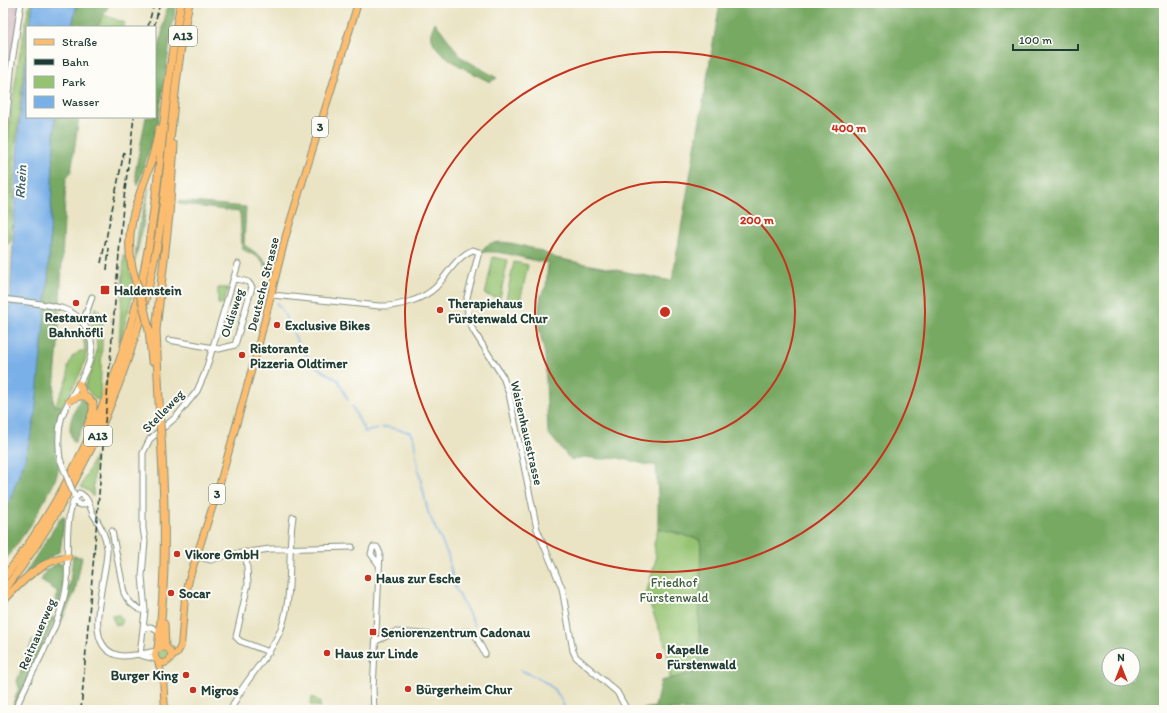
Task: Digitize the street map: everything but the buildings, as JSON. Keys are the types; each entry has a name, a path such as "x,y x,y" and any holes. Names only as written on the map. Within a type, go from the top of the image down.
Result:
{"highway":[{"name":"A13","path":"159,408 149,330 133,272 129,246 131,221 135,204 154,152 168,82 181,3"},
{"name":"A13","path":"3,592 33,550 78,475 103,423 129,357 146,298 156,249 165,188 178,69 189,3"},
{"name":"A13","path":"162,649 164,496 156,330 170,209 178,104 178,69"},
{"name":"A13","path":"3,579 29,543 52,506 91,432 108,390 131,322 144,270 152,226 168,82"},
{"name":"A13","path":"52,506 91,419 93,404 85,396 79,384"},
{"path":"70,400 79,396 85,396"},
{"path":"3,601 38,569 53,560 68,557"},
{"name":"A13","path":"162,608 159,632 162,649"}],"main road":[{"name":"Deutsche Strasse","path":"168,660 178,652 182,641 186,590 218,490 272,296 286,235 358,3"},
{"path":"162,649 175,649 182,641"},
{"path":"162,649 168,660 157,660 162,649"},
{"name":"3","path":"157,660 163,678 164,710"},
{"name":"3","path":"163,678 168,660"}],"street":[{"path":"3,158 14,49 21,3"},
{"path":"3,87 10,88"},
{"name":"Waisenhausstrasse","path":"272,296 379,306 396,304 413,300 432,290 465,254 473,250 478,251 479,256 467,298 468,318 473,330 503,377 509,394 537,529 562,588 574,654 617,692 627,710"},
{"name":"Stelleweg","path":"140,655 140,644 144,628 145,611 142,576 145,541 143,528 143,454 150,439 176,417 195,394 205,373 238,264"},
{"name":"Oldisweg","path":"213,348 219,349 236,344 252,287 248,282 234,278"},
{"path":"82,321 92,297"},
{"path":"3,299 62,308 82,321 90,334 92,351 88,367 70,400 59,428 58,440 60,459 80,505 92,512"},
{"path":"169,340 213,348"},
{"path":"77,496 86,496 92,512 101,528 107,547 105,570 97,614 99,637 106,648 116,654 140,655 157,660"},
{"name":"Reitnauerweg","path":"15,710 59,616 67,582 67,536 70,510 77,496"},
{"path":"70,515 80,505 85,504 87,500"},
{"path":"231,710 241,690 269,652 279,634 285,615 288,595 289,549 293,517"},
{"path":"112,531 124,593 127,600 139,609 145,611"},
{"path":"196,556 211,560 246,552 352,547"},
{"path":"246,552 248,584 235,636 240,641 269,652"},
{"path":"374,710 379,565"},
{"path":"144,628 151,627 159,632"},
{"path":"376,641 396,632 437,635 473,632 485,654"},
{"path":"140,655 162,649"}],"shaded area":[{"path":"3,3 22,3 8,85 3,85"}],"green space":[{"path":"30,3 34,3 29,26 26,26 26,52 15,149 11,240 9,244 3,238 3,208 7,149 14,90"},
{"path":"77,3 110,3 98,26 72,26"},
{"path":"168,3 176,3 158,122 138,186 135,173 146,118 156,118 156,63"},
{"path":"720,3 1164,3 1164,710 634,710 655,707 661,681 696,672 701,650 699,631 701,540 658,528 656,465 648,465 619,458 601,459 584,457 571,460 548,433 545,355 539,328 539,309 541,295 546,286 548,263 498,252 482,252 486,246 504,242 528,247 556,258 672,281"},
{"path":"99,13 125,23 124,26 94,26"},
{"path":"435,22 461,57 497,78 490,82 459,66 438,50 434,44 431,32"},
{"path":"55,118 79,118 71,172 66,178 58,345 53,400 55,406 62,406 55,434 59,469 53,485 30,526 3,563 3,518 25,459 48,279"},
{"path":"149,187 143,227 135,261 138,231"},
{"path":"179,201 246,207 244,245 264,260 272,270 273,281 269,276 264,263 257,257 242,249 240,212 179,204"},
{"path":"124,255 127,260 134,290 119,346"},
{"path":"493,257 508,260 500,298 485,295"},
{"path":"514,262 528,265 520,302 506,299"},
{"path":"218,288 228,288 223,304 218,304"},
{"path":"3,306 8,306 3,369"},
{"path":"96,307 103,316 100,398 96,400 85,387 94,362 97,348 94,331 90,322"},
{"path":"79,326 82,326 86,337 86,358 78,378 62,406 55,406 68,378 68,367 72,357 80,351 85,351 83,332"},
{"path":"81,398 89,406 88,417 74,443 71,437 70,426 71,420"},
{"path":"95,456 93,497 90,492 81,487"},
{"path":"62,516 65,518 60,551 24,575"},
{"name":"Friedhof Fürstenwald","path":"658,528 701,540 699,631 701,650 696,672 670,679 667,650 646,594 656,559 654,544"},
{"path":"73,556 82,557 75,592 61,622 58,621 70,583"},
{"path":"58,563 64,565 63,590 58,609 55,609 57,591 41,581 46,570"},
{"path":"118,614 123,620 121,625 116,625 112,617 112,615 116,616"},
{"path":"52,616 55,619 15,705 13,704 19,688 17,681 33,639 40,640"},
{"path":"161,650 165,650 167,651 167,659 161,660 158,657 158,653"},
{"path":"312,697 319,701 321,707 310,705"}],"water":[{"path":"33,3 77,3 72,26 30,26"},
{"name":"Rhein","path":"26,63 26,118 55,118 48,279 35,417 25,459 3,518 3,382 8,342 18,137"}],"waterway":[{"path":"276,303 282,310 299,345 315,366 338,380 348,400"},
{"path":"352,406 365,432 378,429"},
{"path":"382,428 387,427 410,432 414,440 418,468 428,512 448,555 454,585 475,626"},
{"path":"520,670 535,676 554,689 559,695 565,710"}],"railway":[{"path":"148,26 154,3"},
{"path":"154,26 160,3"},
{"path":"81,710 123,206 134,118"},
{"path":"101,263 124,152"},
{"path":"107,270 109,248"}],"place":[{"name":"Haldenstein","path":"105,290"},
{"name":"Restaurant Bahnhöfli","path":"76,303"},
{"name":"Therapiehaus Fürstenwald Chur","path":"440,310"},
{"name":"Exclusive Bikes","path":"277,325"},
{"name":"Ristorante Pizzeria Oldtimer","path":"242,355"},
{"name":"Vikore GmbH","path":"177,554"},
{"name":"Haus zur Esche","path":"368,578"},
{"name":"Socar","path":"171,593"},
{"name":"Seniorenzentrum Cadonau","path":"373,632"},
{"name":"Haus zur Linde","path":"327,653"},
{"name":"Kapelle Fürstenwald","path":"659,656"},
{"name":"Burger King","path":"186,675"},
{"name":"Bürgerheim Chur","path":"408,689"},
{"name":"Migros","path":"193,690"}]}
